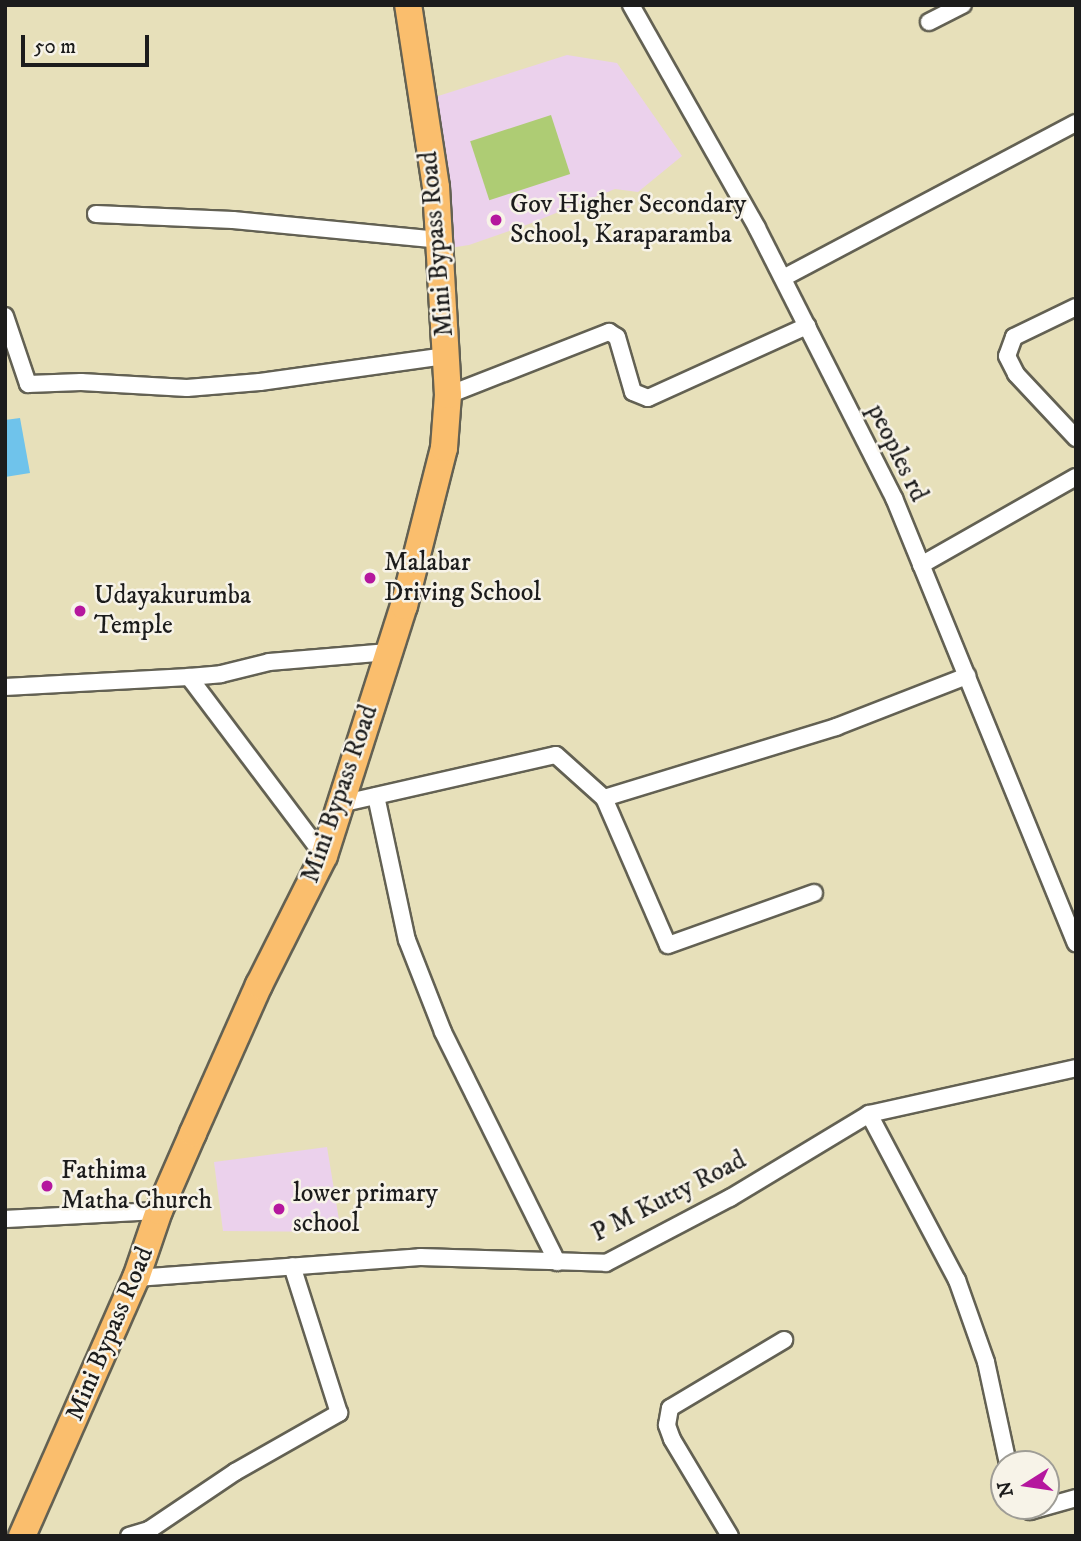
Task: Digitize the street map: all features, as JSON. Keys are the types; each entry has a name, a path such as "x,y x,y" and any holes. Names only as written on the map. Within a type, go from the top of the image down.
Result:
{"main road":[{"name":"Mini Bypass Road","path":"22,1536 136,1278 159,1211 259,985 324,856 389,652 444,448 448,395 436,187 408,5"}],"street":[{"name":"peoples rd","path":"631,5 783,278 894,498 1076,943"},
{"path":"929,22 963,5"},
{"path":"783,278 1076,123"},
{"path":"96,214 233,220 439,240"},
{"path":"1076,307 1014,337 1007,356 1016,374 1076,438"},
{"path":"5,316 28,384 80,383 187,388 260,382 446,356"},
{"path":"448,395 609,332 617,337 633,392 648,398 807,326"},
{"path":"921,565 1076,477"},
{"path":"5,687 221,674 269,662 389,652"},
{"path":"604,798 836,727 967,676"},
{"path":"188,677 324,856"},
{"path":"340,804 556,755 604,798 668,945 814,892"},
{"path":"376,796 407,940 443,1032 557,1262"},
{"name":"P M Kutty Road","path":"136,1278 420,1257 606,1263 730,1198 869,1114 1076,1068"},
{"path":"869,1114 957,1279 986,1362 1005,1450"},
{"path":"5,1219 159,1211"},
{"path":"129,1536 149,1533 235,1472 340,1413 292,1266"},
{"path":"730,1536 672,1439 667,1424 670,1408 784,1340"}],"shaded area":[{"path":"567,55 617,63 682,156 638,192 615,189 529,224 469,245 450,248 435,97"},
{"name":"lower primary school","path":"327,1147 341,1232 223,1231 214,1162"}],"green space":[{"path":"551,115 570,174 489,200 470,141"}],"water":[{"path":"20,418 30,473 5,477 5,420"}],"place":[{"name":"Gov Higher Secondary School, Karaparamba","path":"496,220"},
{"name":"Malabar Driving School","path":"370,578"},
{"name":"Udayakurumba Temple","path":"80,611"},
{"name":"Fathima Matha Church","path":"47,1186"},
{"name":"lower primary school","path":"279,1209"}]}
